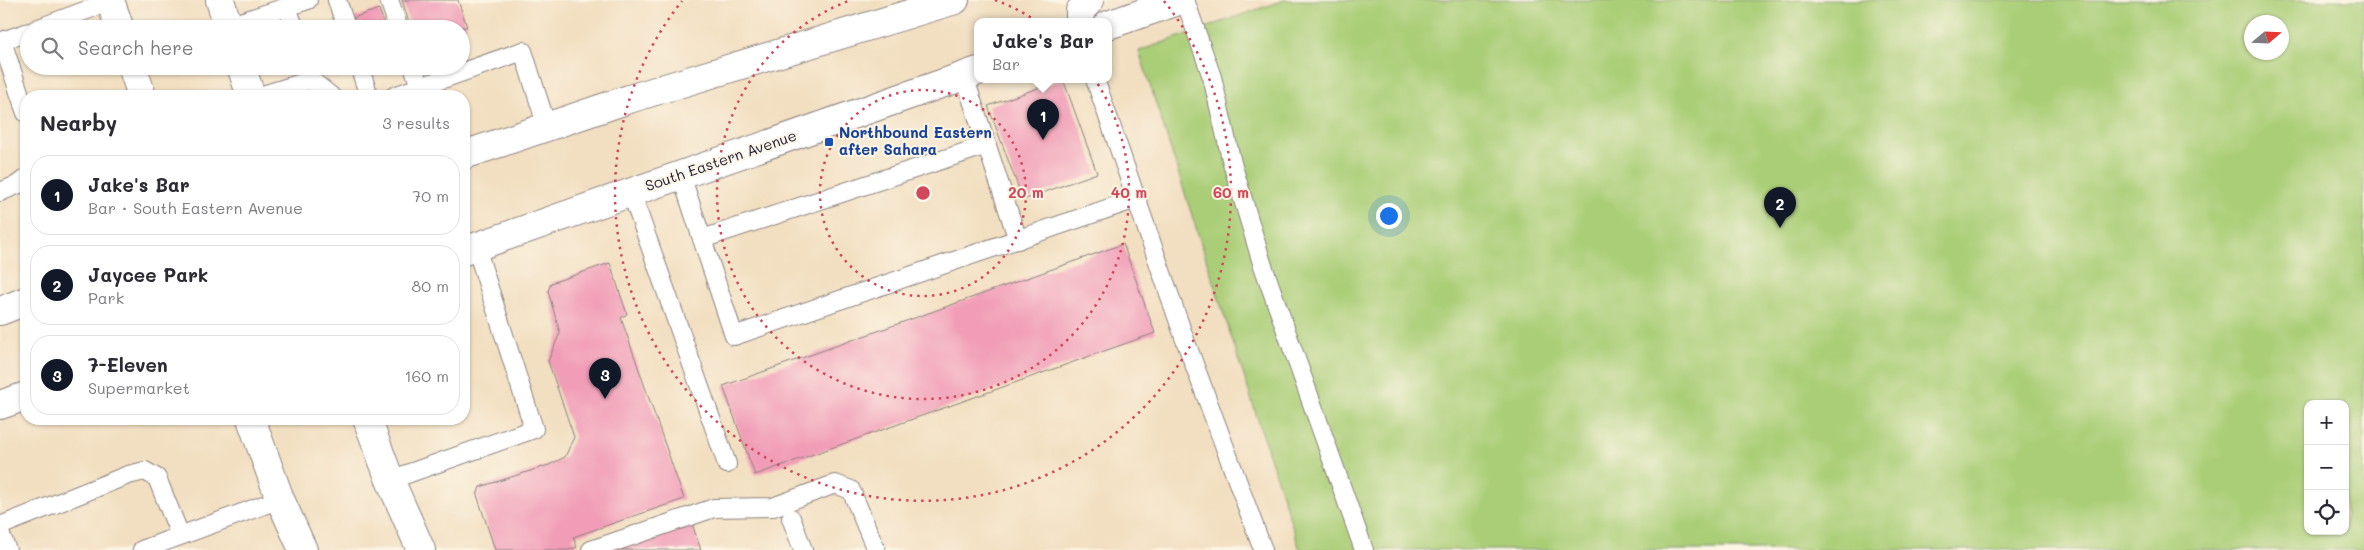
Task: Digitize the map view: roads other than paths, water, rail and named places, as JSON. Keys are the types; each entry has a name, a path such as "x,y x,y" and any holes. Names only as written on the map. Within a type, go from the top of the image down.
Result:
{"main road":[{"path":"220,0 226,20"},
{"path":"470,153 629,99 955,0"},
{"path":"1080,18 1080,11 1090,0"},
{"path":"1112,24 1181,0"},
{"path":"110,1 117,20"},
{"name":"South Eastern Avenue","path":"470,249 971,74"},
{"path":"135,75 140,90"},
{"path":"245,75 249,90"},
{"path":"0,311 20,303"},
{"path":"0,405 20,398"},
{"path":"253,425 280,499 303,550"},
{"path":"369,425 390,480 421,550"}],"lane":[{"path":"251,20 308,0"},
{"path":"337,0 344,20"},
{"path":"389,0 396,20"},
{"path":"1185,0 1212,77 1232,163 1262,263 1364,550"},
{"path":"60,20 110,1"},
{"path":"287,7 292,20"},
{"path":"20,34 1,38 20,95"},
{"path":"470,73 523,51 547,127"},
{"path":"971,74 986,145 1018,240"},
{"path":"272,90 305,75"},
{"path":"311,75 325,90"},
{"path":"362,75 367,90"},
{"path":"416,75 421,90"},
{"path":"427,90 464,75"},
{"path":"1096,83 1184,337 1263,550"},
{"path":"702,239 986,145"},
{"path":"681,175 734,336 1136,199"},
{"path":"0,192 20,183"},
{"path":"631,192 727,464"},
{"path":"390,480 534,429 470,249"},
{"path":"0,526 128,475 144,471 157,478 180,535"},
{"path":"591,550 714,508 773,507 835,484 851,490 876,550"},
{"path":"142,550 280,499"},
{"path":"791,518 803,550"},
{"path":"0,533 7,550"}],"place":[{"name":"Jake's Bar","path":"1043,140"},
{"name":"Northbound Eastern after Sahara","path":"829,142"},
{"name":"Jaycee Park","path":"1780,228"},
{"name":"7-Eleven","path":"605,399"}]}
